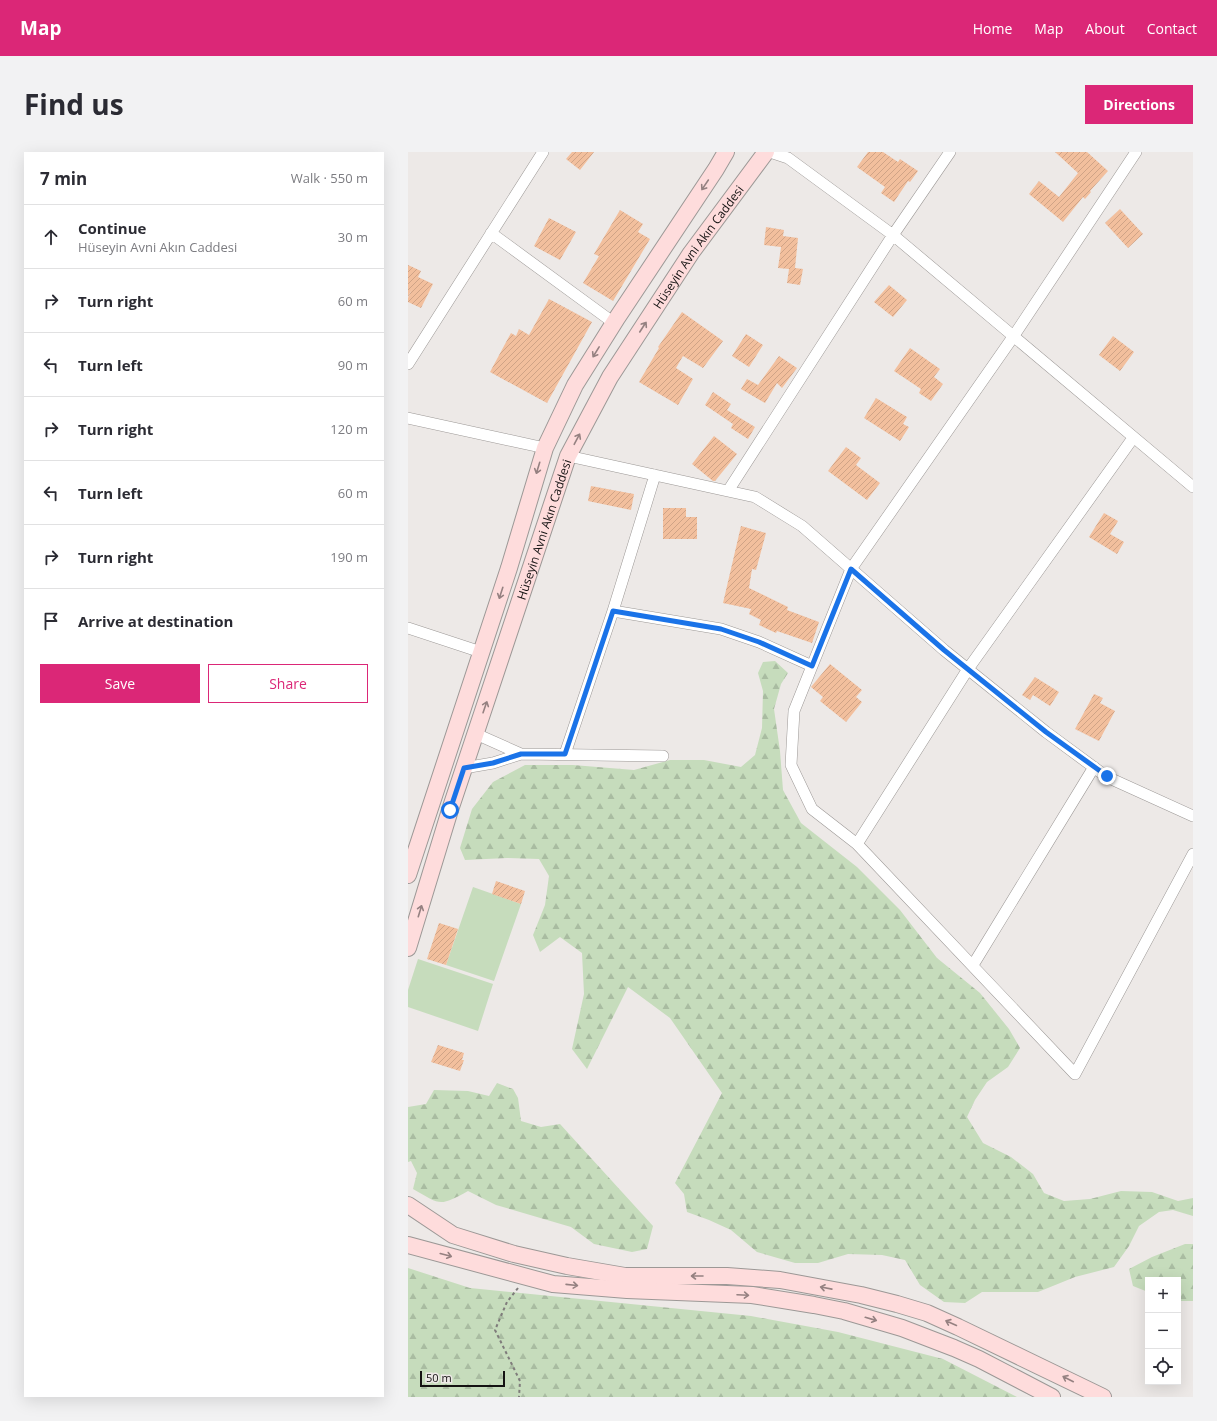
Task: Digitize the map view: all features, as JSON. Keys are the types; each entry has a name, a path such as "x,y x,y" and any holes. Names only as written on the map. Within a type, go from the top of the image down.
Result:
{"main road":[{"name":"Hüseyin Avni Akın Caddesi","path":"408,875 509,568 545,448 575,385 726,152"},
{"name":"Hüseyin Avni Akın Caddesi","path":"408,948 464,768 568,456 610,377 691,253 766,152"},
{"path":"408,1205 453,1235 514,1254 567,1266 625,1276 727,1276 780,1280 861,1295 897,1304 928,1313 1035,1363 1103,1397"},
{"path":"408,1245 553,1284 593,1288 752,1296 814,1304 844,1311 902,1328 960,1351 991,1365 1052,1397"}],"street":[{"path":"408,364 543,152"},
{"path":"770,152 787,155 893,235 1193,487"},
{"path":"728,491 893,235 950,152"},
{"path":"1136,152 1013,337 851,569 794,711 791,765 812,809 857,844 1075,1074 1193,854"},
{"path":"492,233 614,323"},
{"path":"408,418 545,448"},
{"path":"857,844 968,669 1133,438"},
{"path":"568,456 755,497 802,526 944,650 1046,732 1094,767 1107,776 1193,816"},
{"path":"565,754 613,611 655,475"},
{"path":"613,611 721,629 759,642 812,666"},
{"path":"408,628 481,652"},
{"path":"476,734 521,754"},
{"path":"464,768 493,763 521,754 663,756"},
{"path":"972,965 1094,767"}],"path":[{"path":"519,1397 520,1381 495,1330 507,1302 526,1277"}],"green space":[{"path":"775,661 788,673 781,684 774,709 780,751 783,790 801,823 857,867 900,910 937,958 980,993 1009,1029 1020,1048 1008,1067 987,1082 975,1100 967,1117 983,1143 1011,1157 1033,1174 1044,1193 1064,1201 1090,1199 1121,1191 1152,1192 1178,1201 1193,1198 1193,1216 1173,1210 1159,1212 1139,1226 1129,1246 1114,1267 1075,1277 1038,1292 982,1292 965,1303 944,1302 920,1285 905,1260 882,1255 848,1254 818,1263 795,1263 757,1252 731,1230 687,1212 684,1194 675,1183 722,1093 670,1018 628,987 587,1069 572,1049 584,994 582,953 560,937 540,952 533,935 545,905 549,876 539,859 507,858 465,860 460,848 472,809 493,782 525,765 573,765 634,770 670,760 704,760 741,767 755,755 762,728 763,691 758,673 763,662"},
{"path":"473,887 521,904 494,981 446,965"},
{"path":"418,959 493,984 478,1031 408,1007 408,990"},
{"path":"497,1083 513,1089 518,1098 521,1121 541,1127 560,1124 653,1226 647,1249 632,1252 594,1244 571,1227 496,1205 468,1191 451,1200 440,1202 435,1201 413,1189 417,1173 411,1161 408,1162 408,1107 426,1104 434,1090 468,1091 489,1096"},
{"path":"1185,1244 1193,1244 1193,1301 1181,1301 1181,1277 1145,1277 1145,1291 1133,1286 1129,1269 1152,1257"},
{"path":"408,1268 470,1288 751,1316 838,1332 943,1359 1017,1397 408,1397"}],"building":[{"path":"572,152 594,152 580,170 566,159"},
{"path":"868,152 883,152 898,162 900,159 918,171 910,182 908,181 894,202 881,193 885,187 857,167"},
{"path":"1055,152 1087,152 1108,171 1090,191 1091,192 1085,199 1083,197 1063,222 1029,194 1039,181 1059,197 1078,173"},
{"path":"1120,209 1143,234 1128,248 1105,223"},
{"path":"620,210 643,224 638,232 650,239 613,301 583,283 599,256 594,254"},
{"path":"549,218 576,232 560,260 534,246"},
{"path":"766,227 784,230 783,236 798,238 795,268 803,269 800,285 787,283 789,269 778,268 781,247 764,245"},
{"path":"408,265 421,271 418,277 433,284 421,308 408,302 412,289 408,297"},
{"path":"889,285 907,300 893,317 874,302"},
{"path":"549,299 592,322 547,403 490,372 511,333 516,336 519,329 529,335"},
{"path":"682,312 723,341 703,368 683,356 676,368 693,379 678,405 639,382 659,348 658,347"},
{"path":"746,334 763,345 749,367 732,356"},
{"path":"1113,336 1134,352 1120,371 1099,355"},
{"path":"910,348 940,369 934,377 943,384 931,401 919,393 921,389 894,371"},
{"path":"779,356 797,368 782,388 777,383 765,403 741,389 747,379 758,385"},
{"path":"713,392 731,404 727,410 755,427 748,439 731,428 733,424 705,405"},
{"path":"876,398 907,417 903,424 909,427 900,441 864,418"},
{"path":"714,436 737,454 715,481 713,481 692,464"},
{"path":"846,447 861,458 856,465 880,483 867,500 828,471"},
{"path":"591,486 634,494 631,510 588,501"},
{"path":"663,508 686,508 686,517 697,517 697,539 663,539"},
{"path":"1104,513 1118,521 1110,534 1124,542 1117,554 1089,537"},
{"path":"741,526 766,533 756,570 752,569 749,588 788,607 787,610 819,622 812,643 777,631 776,633 759,625 761,620 749,614 751,609 723,603"},
{"path":"830,664 862,690 856,697 862,702 846,722 820,701 823,697 811,687"},
{"path":"1035,677 1059,692 1050,706 1033,695 1030,700 1022,695"},
{"path":"1094,694 1103,698 1100,703 1115,711 1099,741 1075,729"},
{"path":"496,881 525,891 521,904 492,894"},
{"path":"439,923 458,929 446,965 427,959"},
{"path":"438,1045 464,1053 462,1060 464,1060 460,1071 431,1062"}],"route":[{"path":"450,810 464,768 493,763 521,754 565,754 613,611 721,629 759,642 812,666 851,569 944,650 1046,732 1107,776"}]}
